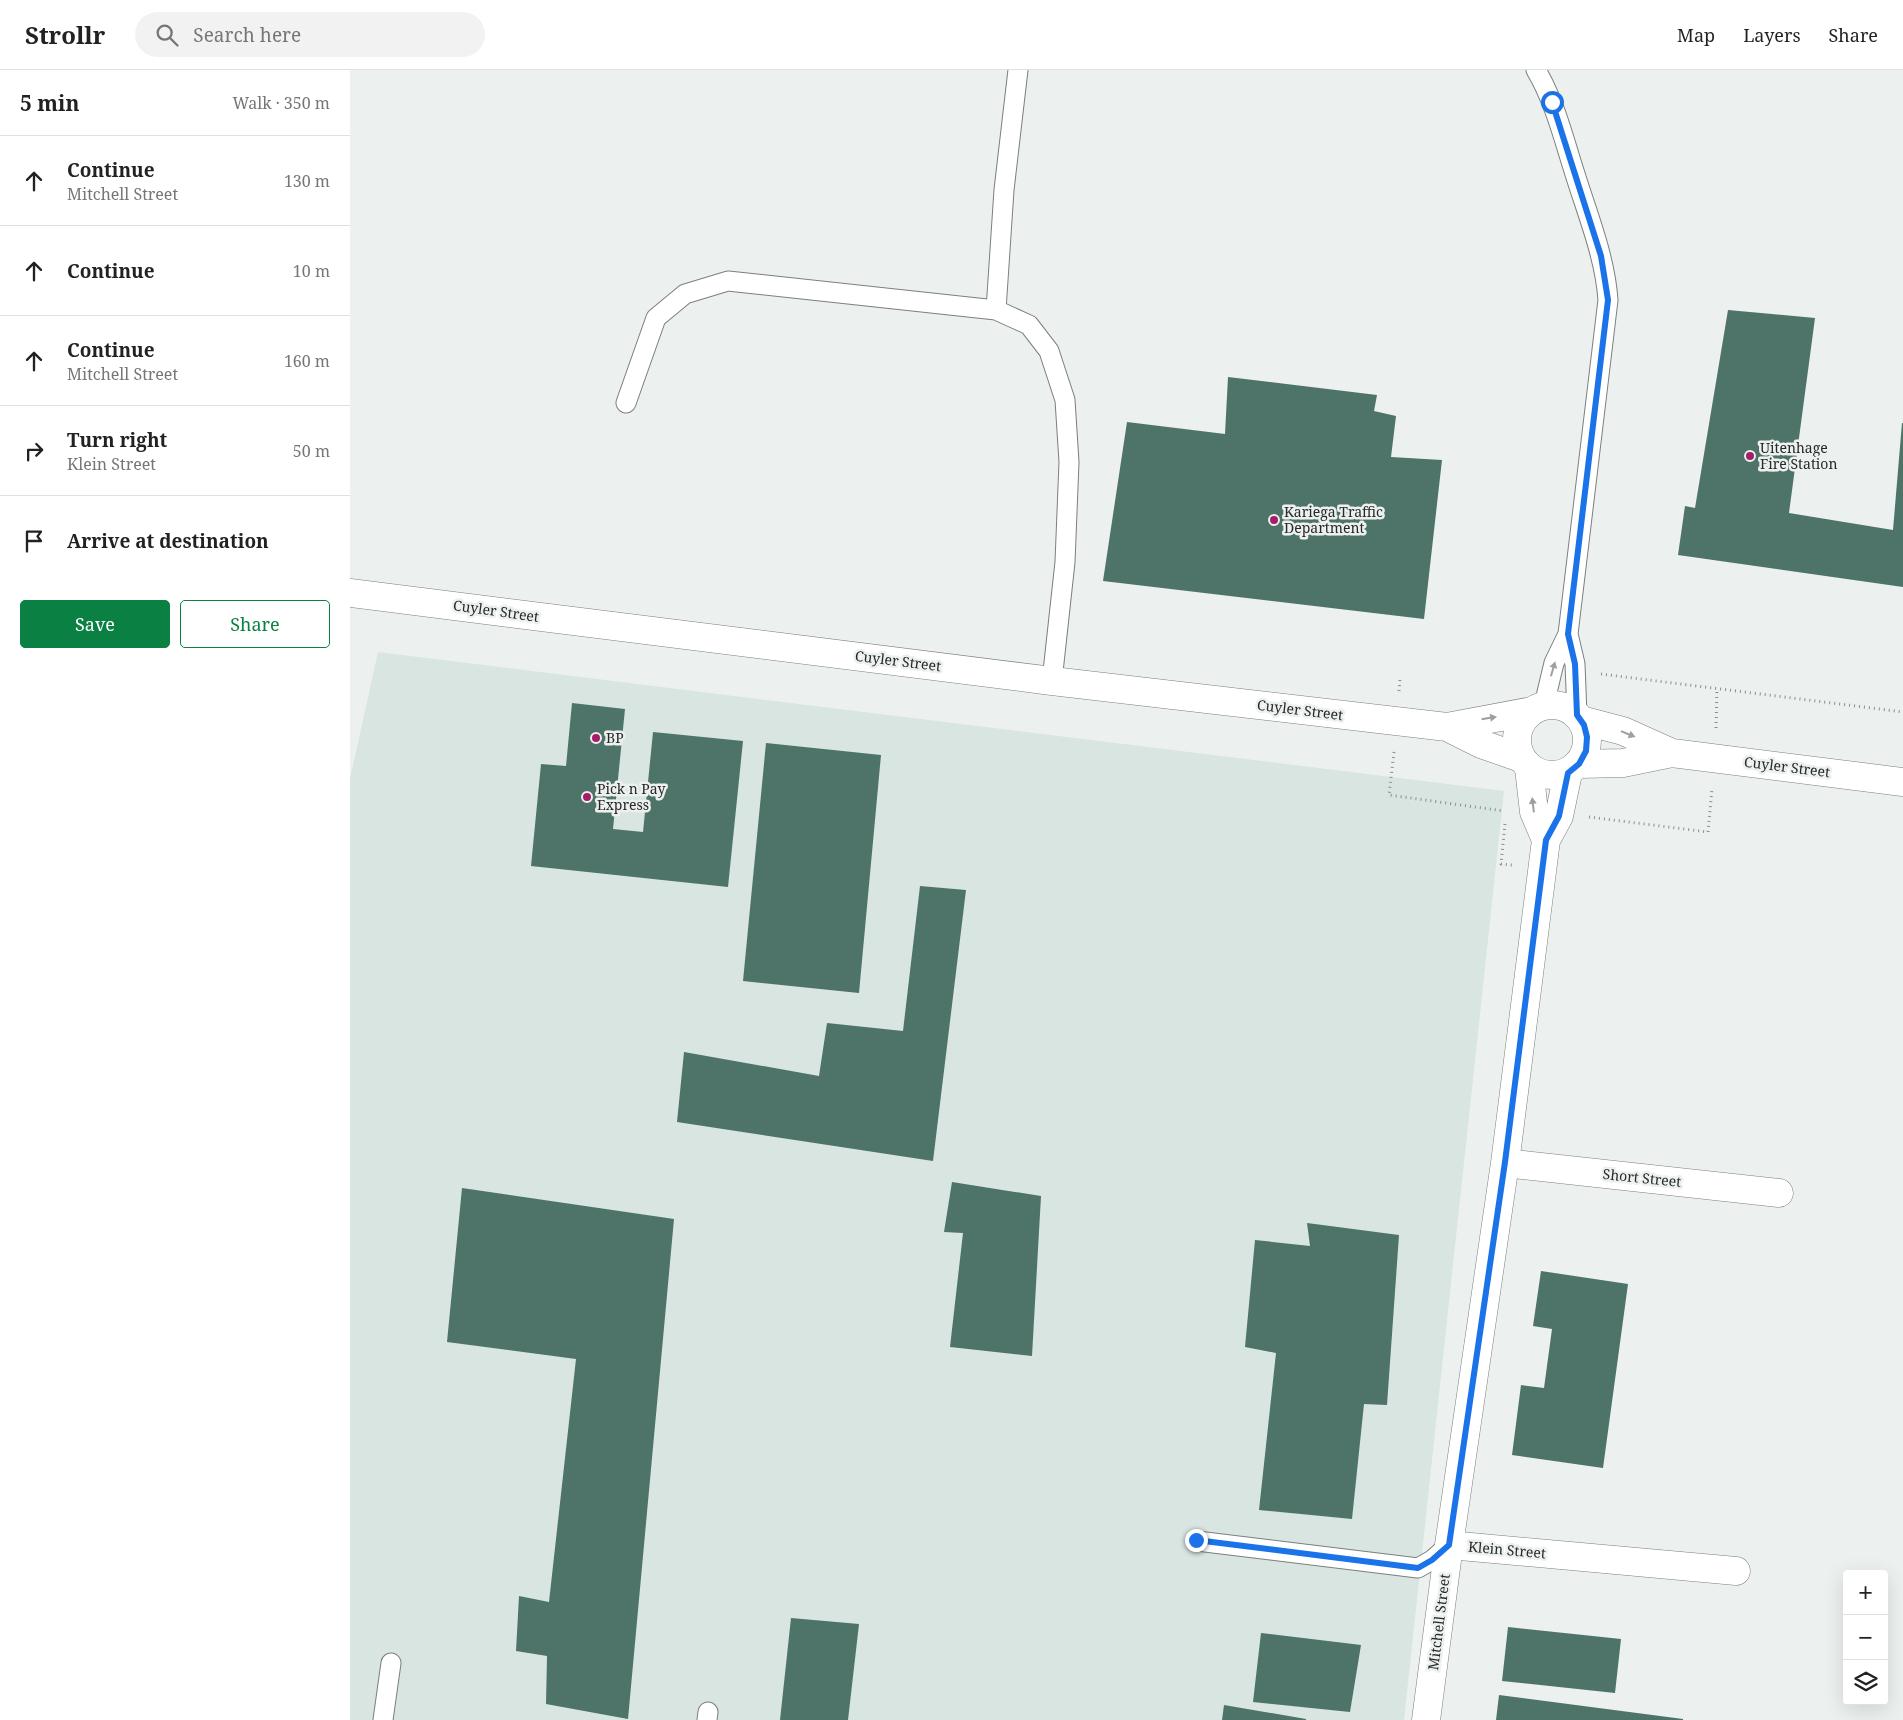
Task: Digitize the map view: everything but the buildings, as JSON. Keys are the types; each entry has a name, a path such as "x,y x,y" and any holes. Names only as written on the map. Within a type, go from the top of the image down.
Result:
{"main road":[{"name":"Cuyler Street","path":"350,593 1052,681 1446,727 1538,708"},
{"path":"1525,763 1541,774 1554,776 1574,768 1586,751 1587,737 1579,718 1567,708 1556,705 1538,708 1524,719 1518,730 1516,744 1525,763 1534,812 1546,840"},
{"name":"Cuyler Street","path":"1579,718 1623,731 1672,753 1903,782"},
{"name":"Cuyler Street","path":"1446,727 1525,763"},
{"name":"Cuyler Street","path":"1574,768 1623,763 1672,753"},
{"name":"Mitchell Street","path":"1426,1720 1449,1545 1505,1162 1546,840 1559,816 1574,768"},
{"name":"Short Street","path":"1505,1162 1779,1193"},
{"name":"Klein Street","path":"1449,1545 1736,1571"}],"lane":[{"path":"996,310 1004,190 1018,70"},
{"path":"1536,70 1552,102 1601,256 1608,300 1568,634 1554,663 1538,708"},
{"path":"626,403 656,318 685,294 728,281 996,310 1029,325 1049,351 1065,400 1069,462 1066,562 1052,681"},
{"path":"1568,634 1575,664 1579,718"},
{"name":"Klein Street","path":"1196,1540 1418,1568 1432,1560 1449,1545"},
{"path":"383,1720 390,1663"}],"path":[{"path":"1595,673 1903,712"},
{"path":"1400,680 1390,795 1506,812 1501,864 1542,866"},
{"path":"1584,816 1708,832"}],"shaded area":[{"path":"378,652 1504,791 1404,1720 350,1720 350,779"}],"place":[{"name":"Uitenhage Fire Station","path":"1750,456"},
{"name":"Kariega Traffic Department","path":"1274,520"},
{"name":"BP","path":"596,738"},
{"name":"Pick n Pay Express","path":"587,797"}],"route":[{"path":"1196,1540 1418,1568 1432,1560 1449,1545 1505,1162 1546,840 1559,816 1568,773 1579,764 1586,751 1587,737 1584,725 1577,715 1575,664 1568,634 1608,300 1601,256 1552,102"}]}
